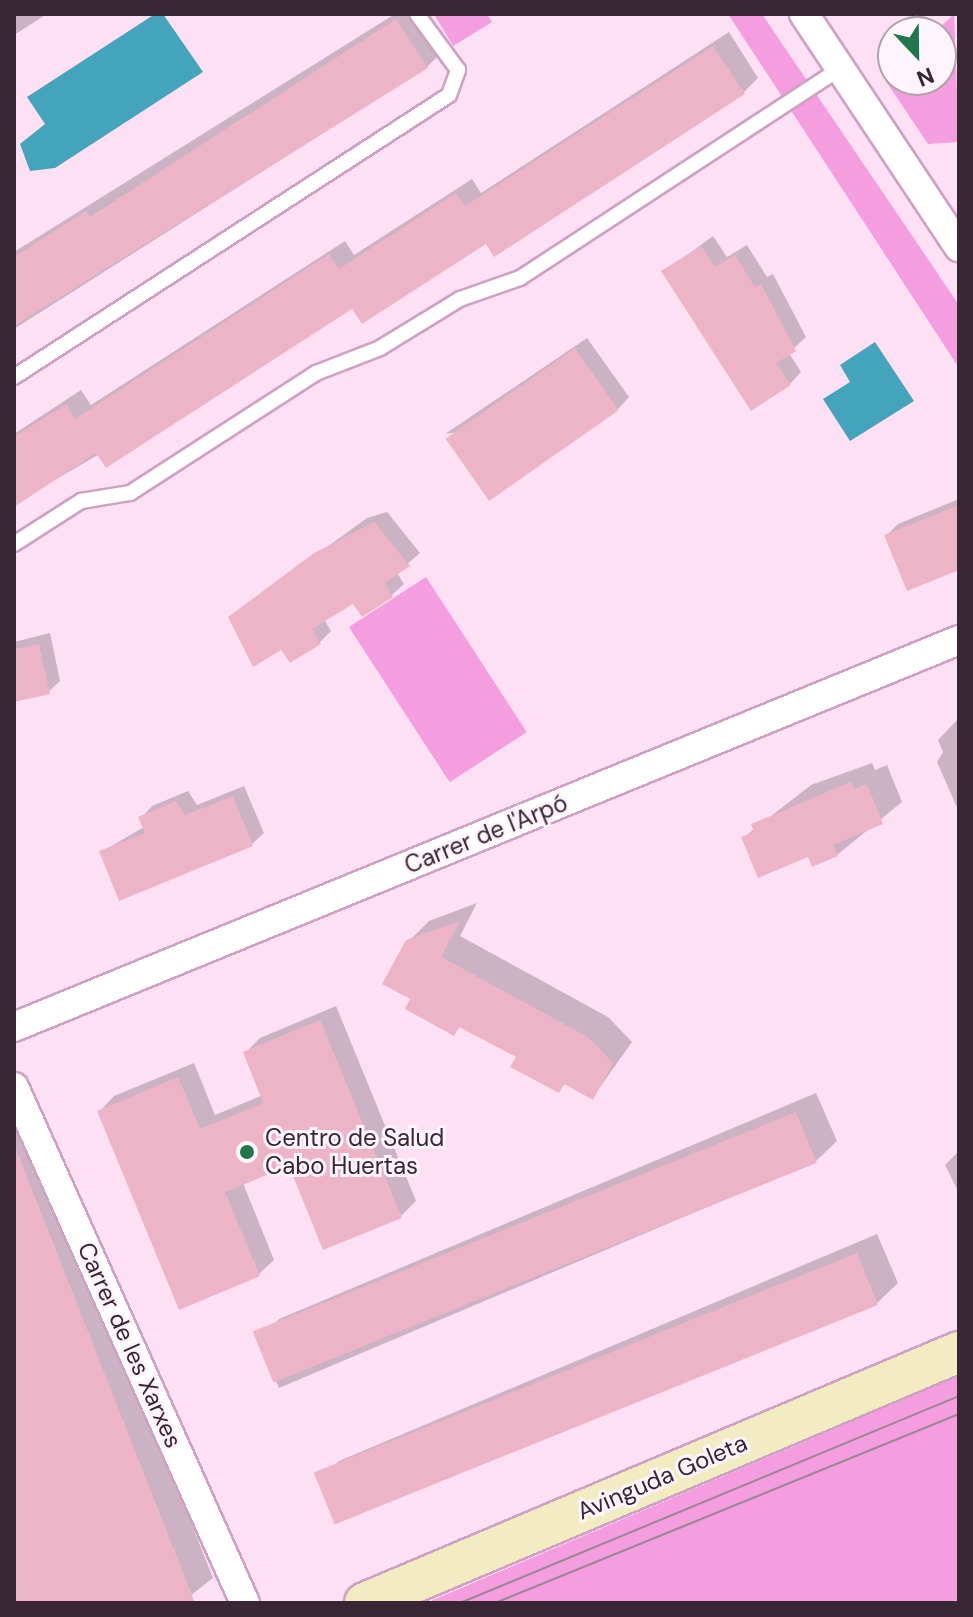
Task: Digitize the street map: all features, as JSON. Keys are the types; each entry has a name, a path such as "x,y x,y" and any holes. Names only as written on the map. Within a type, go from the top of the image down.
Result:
{"main road":[{"name":"Avinguda Goleta","path":"365,1603 959,1352"}],"street":[{"path":"804,14 959,247"},
{"name":"Carrer de l'Arpó","path":"14,1027 959,640"},
{"name":"Carrer de les Xarxes","path":"14,1087 245,1603"}],"lane":[{"path":"14,377 449,95 458,70 417,14"},
{"path":"14,544 81,501 130,493 316,373 380,348 460,299 520,278 841,68"}],"shaded area":[{"path":"434,14 487,14 492,22 453,46"},
{"path":"728,14 762,14 959,305 959,368"},
{"path":"957,91 959,142 928,144 896,96 957,96"},
{"path":"426,577 527,732 450,782 349,627"},
{"path":"959,1376 959,1603 426,1603"}],"water":[{"path":"155,14 163,14 203,72 55,168 30,171 20,144 45,124 27,97"},
{"path":"875,342 914,401 850,441 823,399 850,382 840,365"}],"building":[{"path":"396,19 428,68 14,326 14,257 86,211 90,217"},
{"path":"713,46 745,94 494,257 486,244 362,324 352,309 106,468 96,453 14,507 14,437 66,404 75,419 329,254 339,269 456,193 465,206"},
{"path":"701,246 715,267 735,255 755,287 761,284 796,351 776,363 791,385 751,411 661,271"},
{"path":"575,348 619,410 489,501 446,439"},
{"path":"959,505 959,570 907,591 884,535"},
{"path":"374,522 410,566 385,583 393,597 362,617 353,604 312,629 321,644 290,663 281,650 253,667 228,617 314,553"},
{"path":"39,644 50,694 14,702 14,649"},
{"path":"851,782 854,789 867,784 883,824 833,845 838,856 812,867 808,857 758,878 741,837 754,832 751,824"},
{"path":"233,796 253,846 119,901 99,851 145,833 138,817 176,801 185,815"},
{"path":"460,921 441,957 588,1037 613,1063 593,1100 564,1084 559,1093 510,1067 516,1057 459,1027 454,1036 405,1009 410,999 382,984 406,940"},
{"path":"320,1020 402,1218 323,1250 289,1166 225,1192 260,1276 179,1310 97,1111 178,1077 200,1129 263,1103 243,1052"},
{"path":"796,1112 817,1163 273,1383 253,1332"},
{"path":"16,1149 195,1603 14,1603"},
{"path":"857,1253 878,1305 335,1524 314,1473"}],"tram line":[{"path":"460,1603 959,1396"},
{"path":"495,1603 959,1414"}],"place":[{"name":"Centro de Salud Cabo Huertas","path":"247,1152"}]}
